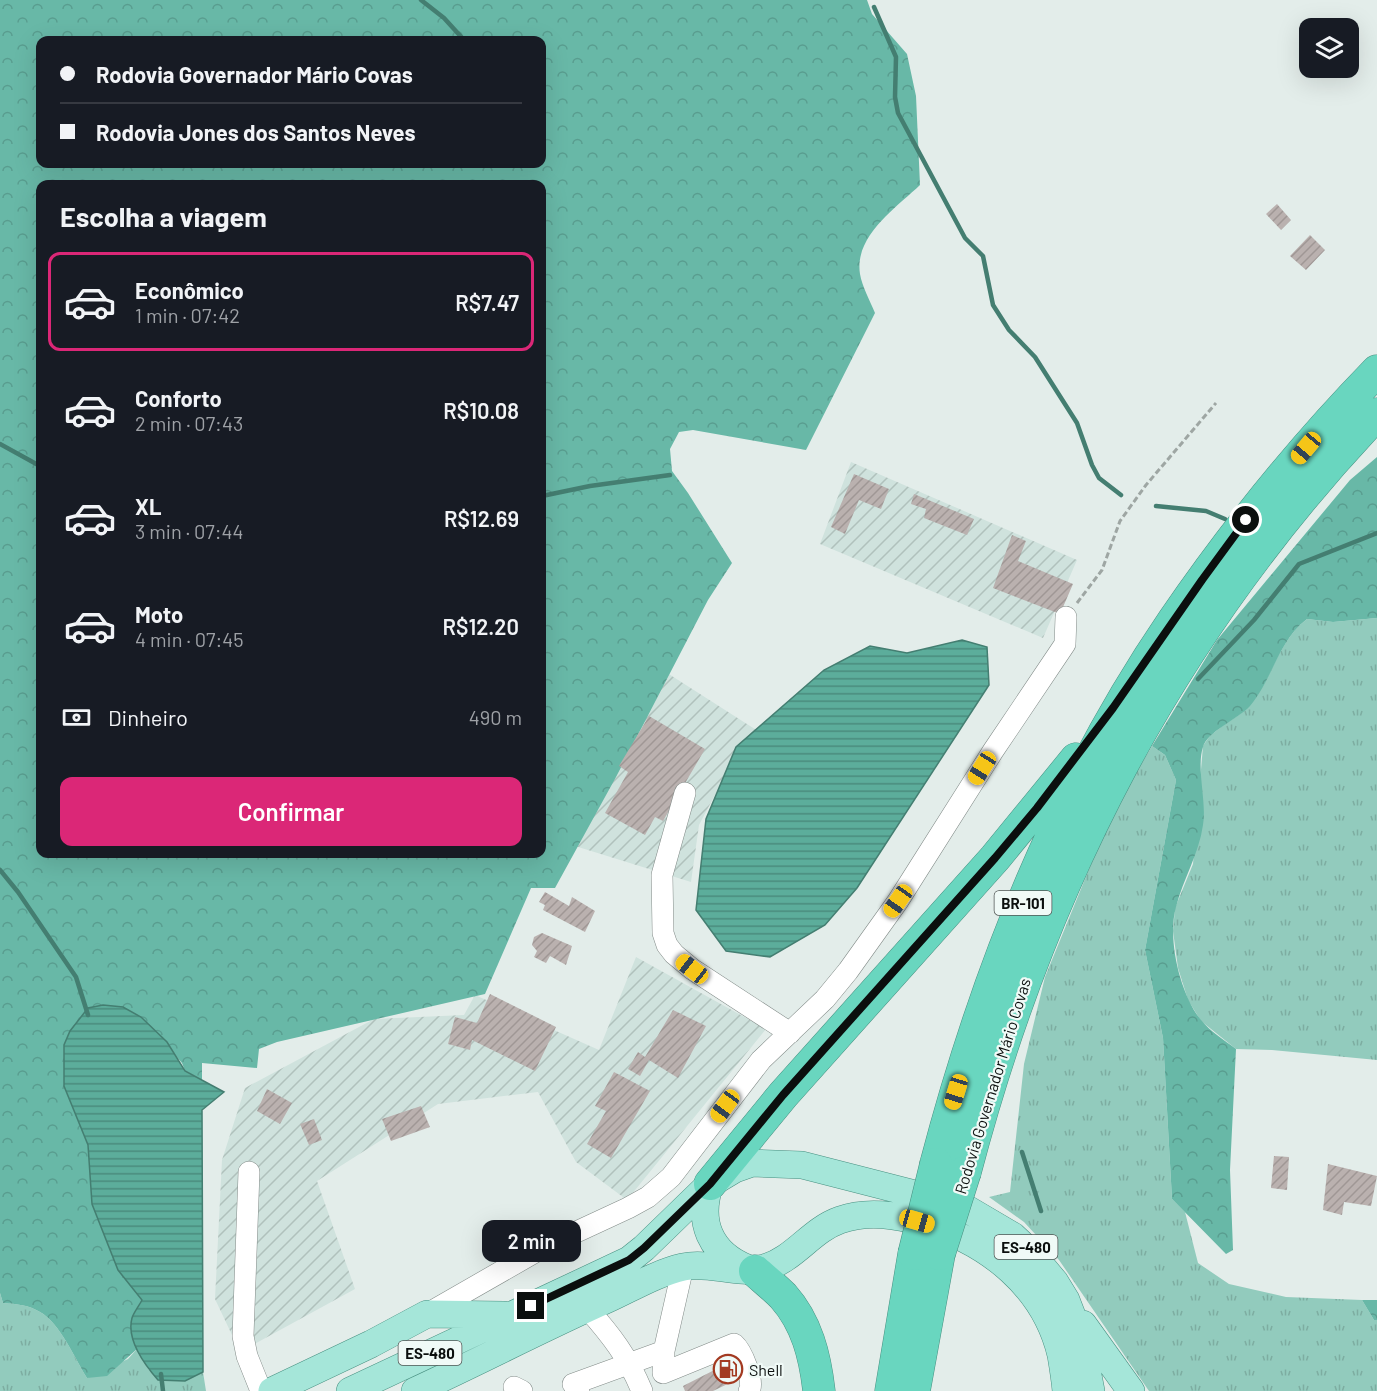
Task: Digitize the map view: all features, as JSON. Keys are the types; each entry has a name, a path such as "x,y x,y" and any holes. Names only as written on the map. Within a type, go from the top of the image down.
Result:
{"highway":[{"name":"Rodovia Governador Mário Covas","path":"950,1168 950,1110 981,1013 1025,897 1080,780 1149,659 1202,580 1270,491 1337,413 1377,371"},
{"name":"Rodovia Governador Mário Covas","path":"891,1391 950,1168 995,1065 1032,960 1074,861 1121,766 1174,674 1232,588 1293,510 1377,414"},
{"path":"710,1184 783,1095 1009,842 1077,757 1149,659"},
{"name":"Rodovia Governador Mário Covas","path":"914,1391 927,1254"},
{"path":"755,1271 781,1294 799,1319 812,1349 819,1391"}],"main road":[{"name":"ES-480","path":"350,1391 629,1260 710,1184 752,1162 802,1165 962,1206 995,1224 1029,1251 1043,1266 1066,1300 1081,1339 1091,1391"},
{"path":"710,1184 705,1198 705,1219 710,1238 720,1252 735,1263 755,1271"},
{"name":"ES-480","path":"415,1391 587,1308 683,1267 696,1265 755,1271 771,1267 829,1225 870,1214 902,1216 950,1231 985,1248 1015,1273 1033,1295 1055,1336 1066,1391"},
{"path":"1066,1300 1131,1391"},
{"path":"272,1391 371,1344 427,1314 511,1316"}],"street":[{"path":"427,1314 544,1247 628,1208 658,1189 688,1156 761,1060 825,999 898,901 993,751 1065,644 1066,617"},
{"path":"685,793 662,875 663,933 667,945 692,969 790,1033"},
{"path":"249,1172 243,1336 247,1356 261,1391"},
{"path":"667,1382 664,1351 683,1267"},
{"path":"587,1308 620,1346 637,1379"},
{"path":"576,1387 637,1379 667,1382 734,1344 752,1383 749,1391"},
{"path":"637,1379 664,1351"}],"path":[{"path":"1066,617 1102,570 1120,521 1146,485 1216,403"}],"shaded area":[{"path":"851,462 1077,560 1043,638 820,544"},
{"path":"962,640 987,647 989,685 857,888 825,925 770,957 726,951 696,910 706,819 736,747 824,670 870,646 907,653"},
{"path":"650,662 761,733 732,763 699,825 691,882 546,837"},
{"path":"636,957 766,1029 627,1200 576,1162 538,1092 438,1104 317,1181 355,1289 240,1352 215,1299 222,1160 245,1088 374,1019 464,1015 475,995 599,1050"},
{"path":"103,1005 123,1007 141,1017 167,1042 185,1071 224,1092 202,1110 203,1372 185,1381 158,1380 147,1367 134,1343 132,1318 142,1300 118,1270 92,1204 88,1145 64,1086 64,1045 70,1031 88,1008"}],"green space":[{"path":"0,0 867,0 872,14 907,54 916,96 920,185 889,213 863,247 860,274 875,313 806,450 693,430 679,432 670,449 672,471 732,563 708,600 555,888 531,888 485,994 277,1042 259,1049 257,1068 202,1063 202,1080 185,1071 182,1063 141,1017 70,1031 64,1045 64,1086 88,1145 92,1204 118,1270 142,1300 132,1324 132,1336 137,1349 107,1376 87,1378 66,1342 47,1317 31,1308 3,1303 0,1293"},
{"path":"1377,457 1377,618 1333,622 1307,619 1289,638 1265,684 1250,706 1210,736 1201,755 1203,825 1198,846 1176,907 1173,934 1181,981 1194,1009 1209,1028 1236,1049 1230,1170 1233,1250 1226,1254 1172,1199 1163,1038 1145,950 1176,780 1165,755 1152,746 1217,640 1350,480"},
{"path":"1377,618 1377,1060 1272,1050 1236,1049 1201,1021 1188,1000 1178,968 1173,931 1175,908 1193,864 1203,746 1211,735 1251,703 1259,693 1290,637 1307,619 1333,622"},
{"path":"1152,746 1165,755 1176,780 1145,950 1163,1038 1172,1199 1185,1212 1198,1263 1229,1284 1286,1297 1362,1300 1374,1320 1377,1320 1377,1391 1149,1391 1059,1260 1024,1222 989,1197 1010,1192 1024,1064 1045,977 1112,813"},
{"path":"0,1293 3,1303 31,1308 47,1317 66,1342 87,1378 128,1359 137,1349 149,1370 185,1381 203,1372 206,1391 0,1391"},
{"path":"1362,1300 1377,1300 1377,1320 1374,1320"}],"building":[{"path":"1277,204 1291,220 1281,230 1266,214"},
{"path":"1310,235 1325,250 1306,270 1290,256"},
{"path":"854,474 889,489 881,509 859,500 845,534 831,527"},
{"path":"914,494 974,519 967,535 924,518 926,509 911,504"},
{"path":"1012,535 1026,541 1018,561 1073,584 1060,614 993,588"},
{"path":"649,716 705,749 663,821 655,817 645,835 605,813 628,772 619,766"},
{"path":"545,892 569,906 572,897 595,911 585,932 543,910 545,905 539,902"},
{"path":"542,933 572,946 566,965 550,956 546,963 534,957 537,951 532,945 534,937"},
{"path":"490,994 556,1027 535,1071 472,1040 470,1050 448,1044 455,1017 477,1023"},
{"path":"673,1010 706,1026 678,1078 649,1060 640,1076 628,1069 638,1052 645,1057"},
{"path":"614,1072 650,1091 611,1158 587,1144 606,1111 595,1106"},
{"path":"267,1089 292,1103 280,1124 257,1111"},
{"path":"421,1106 430,1127 391,1141 382,1119"},
{"path":"314,1119 322,1140 309,1145 300,1124"},
{"path":"1274,1156 1289,1157 1287,1190 1271,1188"},
{"path":"1328,1164 1377,1176 1371,1206 1344,1202 1342,1215 1323,1210"},
{"name":"Shell","path":"734,1360 742,1377 713,1391 685,1391 683,1386"}],"waterway":[{"path":"421,0 444,18 460,36"},
{"path":"874,7 896,57 895,97 898,113 965,238 983,256 993,305 1009,330 1035,357 1077,423 1099,478 1121,495"},
{"path":"0,444 36,464"},
{"path":"546,495 590,486 670,475"},
{"path":"1156,506 1206,511 1225,519"},
{"path":"1198,679 1254,620 1299,564 1377,533"},
{"path":"0,870 18,892 76,977 88,1015"},
{"path":"1044,894 1051,877"},
{"path":"1022,1152 1041,1211"},
{"path":"161,1374 163,1391"}],"place":[{"name":"Shell","path":"728,1369"}],"route":[{"path":"531,1306 629,1260 710,1184 783,1095 1037,808 1149,659 1173,621 1246,520"}]}
